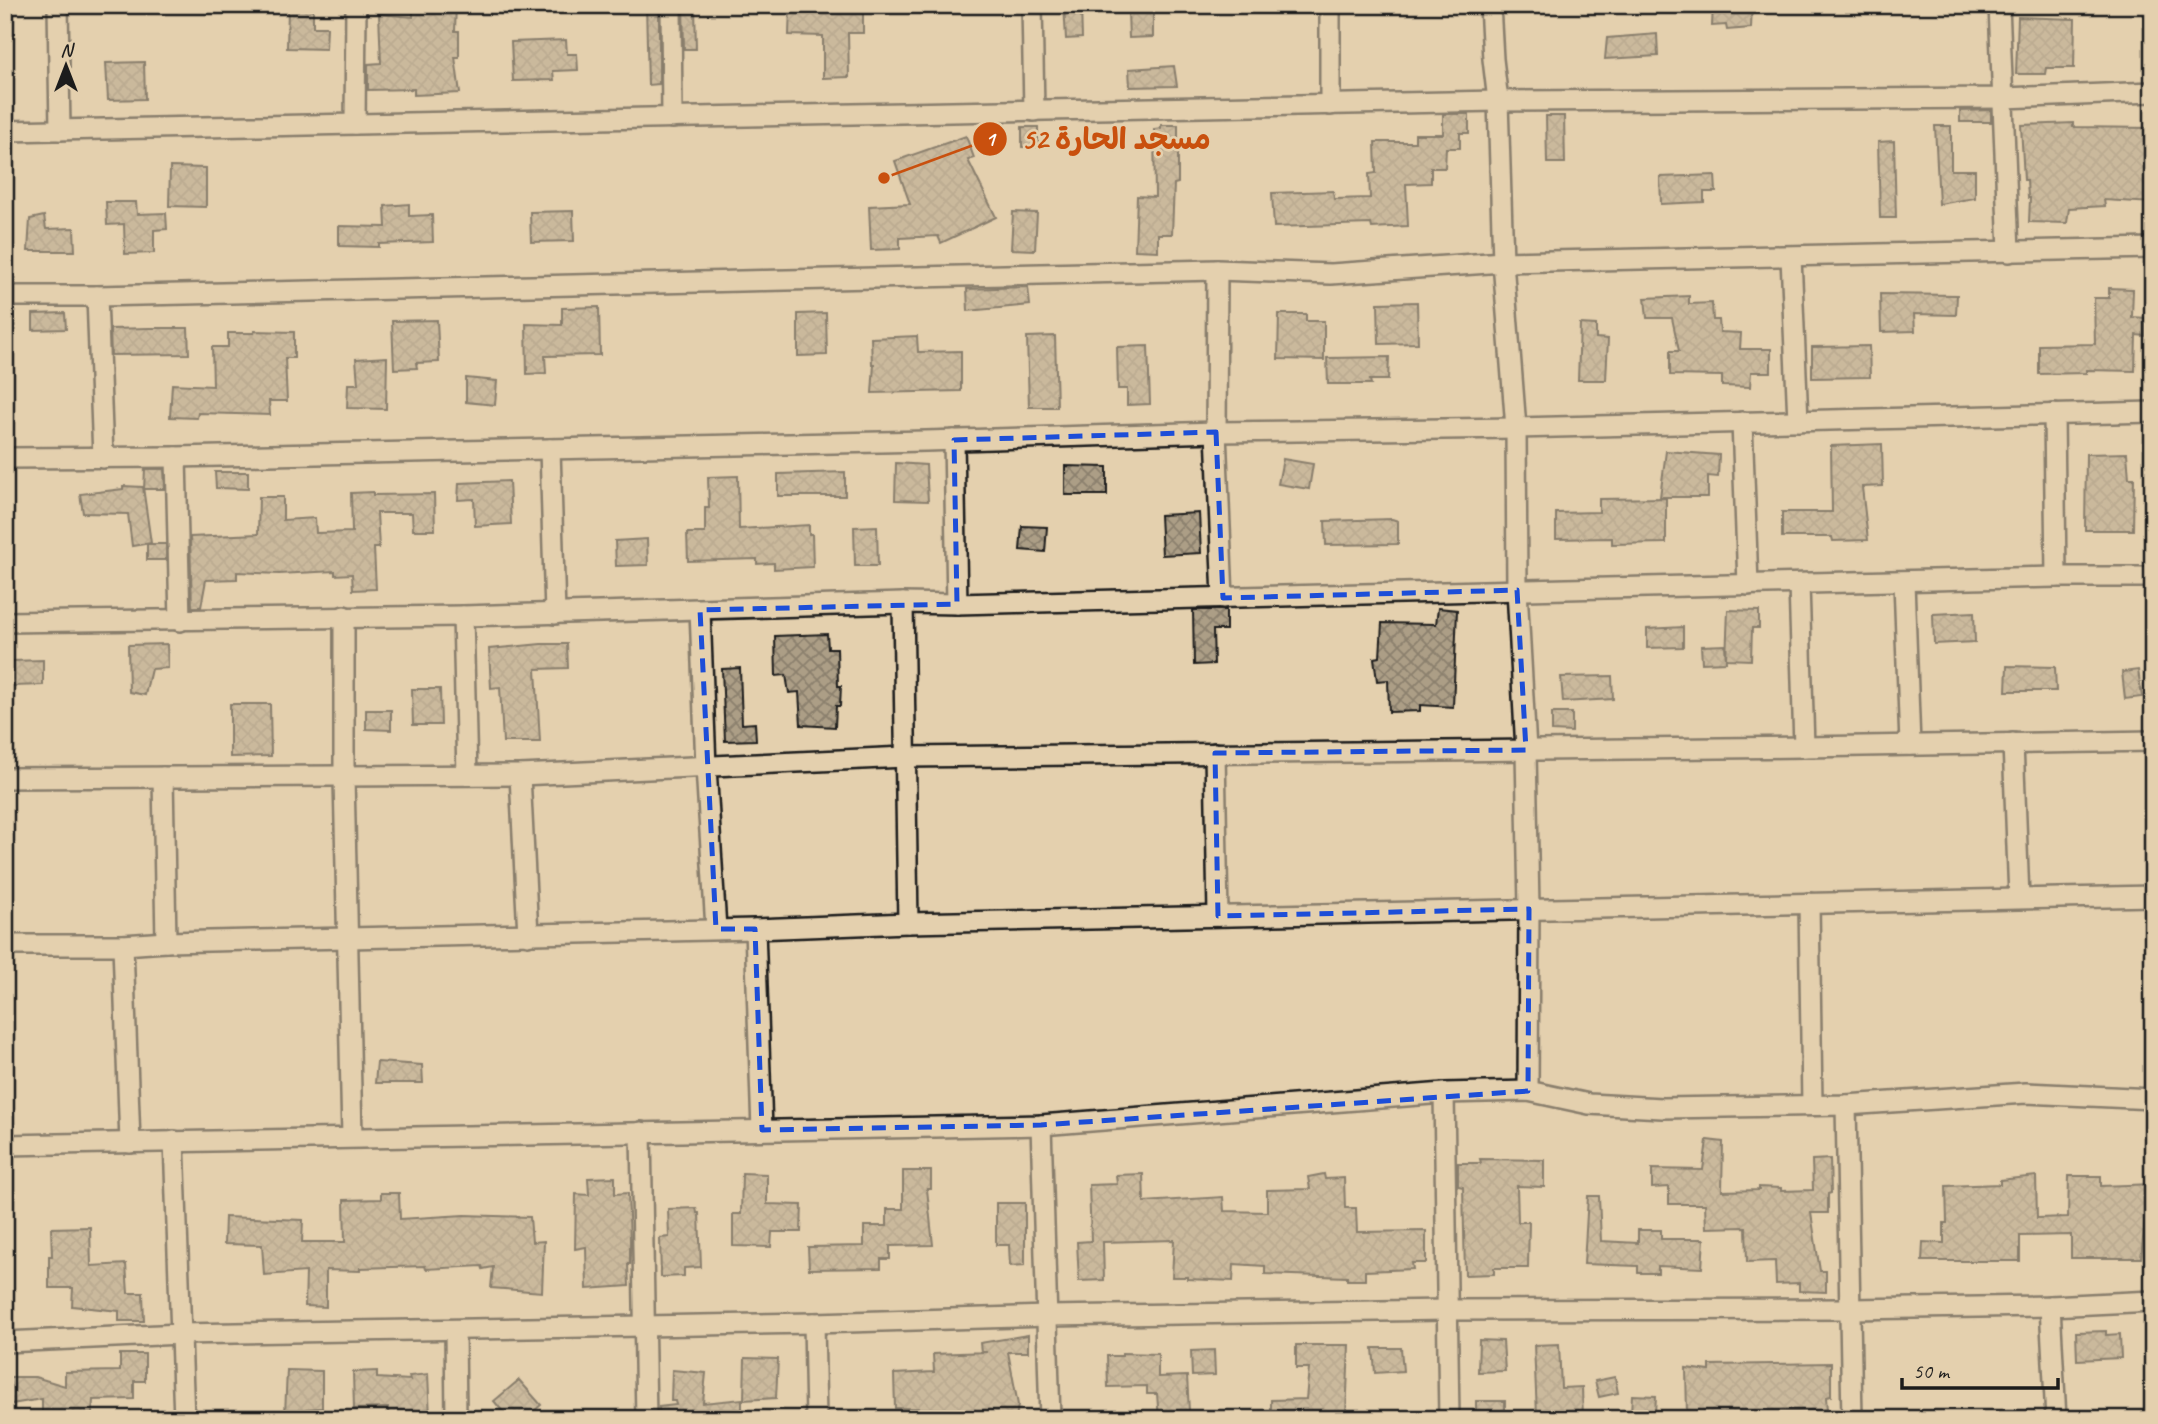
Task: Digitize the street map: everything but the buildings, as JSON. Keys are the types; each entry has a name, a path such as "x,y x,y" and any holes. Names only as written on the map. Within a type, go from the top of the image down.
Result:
{"street":[{"path":"58,5 60,130"},
{"path":"355,124 356,5"},
{"path":"671,5 672,118"},
{"path":"1031,5 1034,111"},
{"path":"1330,5 1330,105"},
{"path":"1490,5 1493,59 1499,100 1503,262 1517,428 1517,590 1527,750 1530,909 1528,1091"},
{"path":"1999,5 2010,251"},
{"path":"5,131 1499,100 2004,98 2153,92"},
{"path":"5,296 1217,270 1331,274 1503,262 2153,248"},
{"path":"1791,257 1798,421"},
{"path":"1217,270 1216,432 1223,598"},
{"path":"96,296 103,458"},
{"path":"5,458 550,449 2153,412"},
{"path":"2054,414 2056,577"},
{"path":"1742,422 1748,585"},
{"path":"954,440 957,604"},
{"path":"550,449 555,614"},
{"path":"176,457 180,621"},
{"path":"5,622 463,616 903,603 957,604 2056,577 2153,577"},
{"path":"1904,582 1910,745"},
{"path":"1799,584 1804,747"},
{"path":"903,603 908,923"},
{"path":"700,610 716,929"},
{"path":"344,616 344,777 352,1138"},
{"path":"463,616 467,775"},
{"path":"5,778 520,775 905,757 2153,741"},
{"path":"2013,743 2020,898"},
{"path":"1215,753 1218,916"},
{"path":"520,775 527,935"},
{"path":"163,777 166,942"},
{"path":"5,945 123,945 908,923 2153,896"},
{"path":"1809,903 1812,1105"},
{"path":"755,929 762,1130"},
{"path":"123,945 131,1143"},
{"path":"5,1145 1041,1125 1444,1093 1528,1091 1589,1104 1662,1108 1846,1105 2026,1093 2153,1099"},
{"path":"1444,1093 1449,1419"},
{"path":"1846,1105 1852,1419"},
{"path":"1041,1125 1050,1419"},
{"path":"641,1132 646,1419"},
{"path":"174,1141 184,1419"},
{"path":"5,1342 181,1335 1048,1316 1448,1310 1851,1309 2050,1306 2153,1301"},
{"path":"2050,1306 2056,1419"},
{"path":"814,1323 816,1419"},
{"path":"455,1330 456,1419"}],"highlighted area":[{"path":"1216,432 1223,598 1517,590 1526,750 1215,753 1218,916 1529,909 1528,1091 1041,1125 762,1130 755,929 716,929 700,610 957,604 954,440"}],"place":[{"name":"مسجد الحارة 52","path":"884,178"}]}
